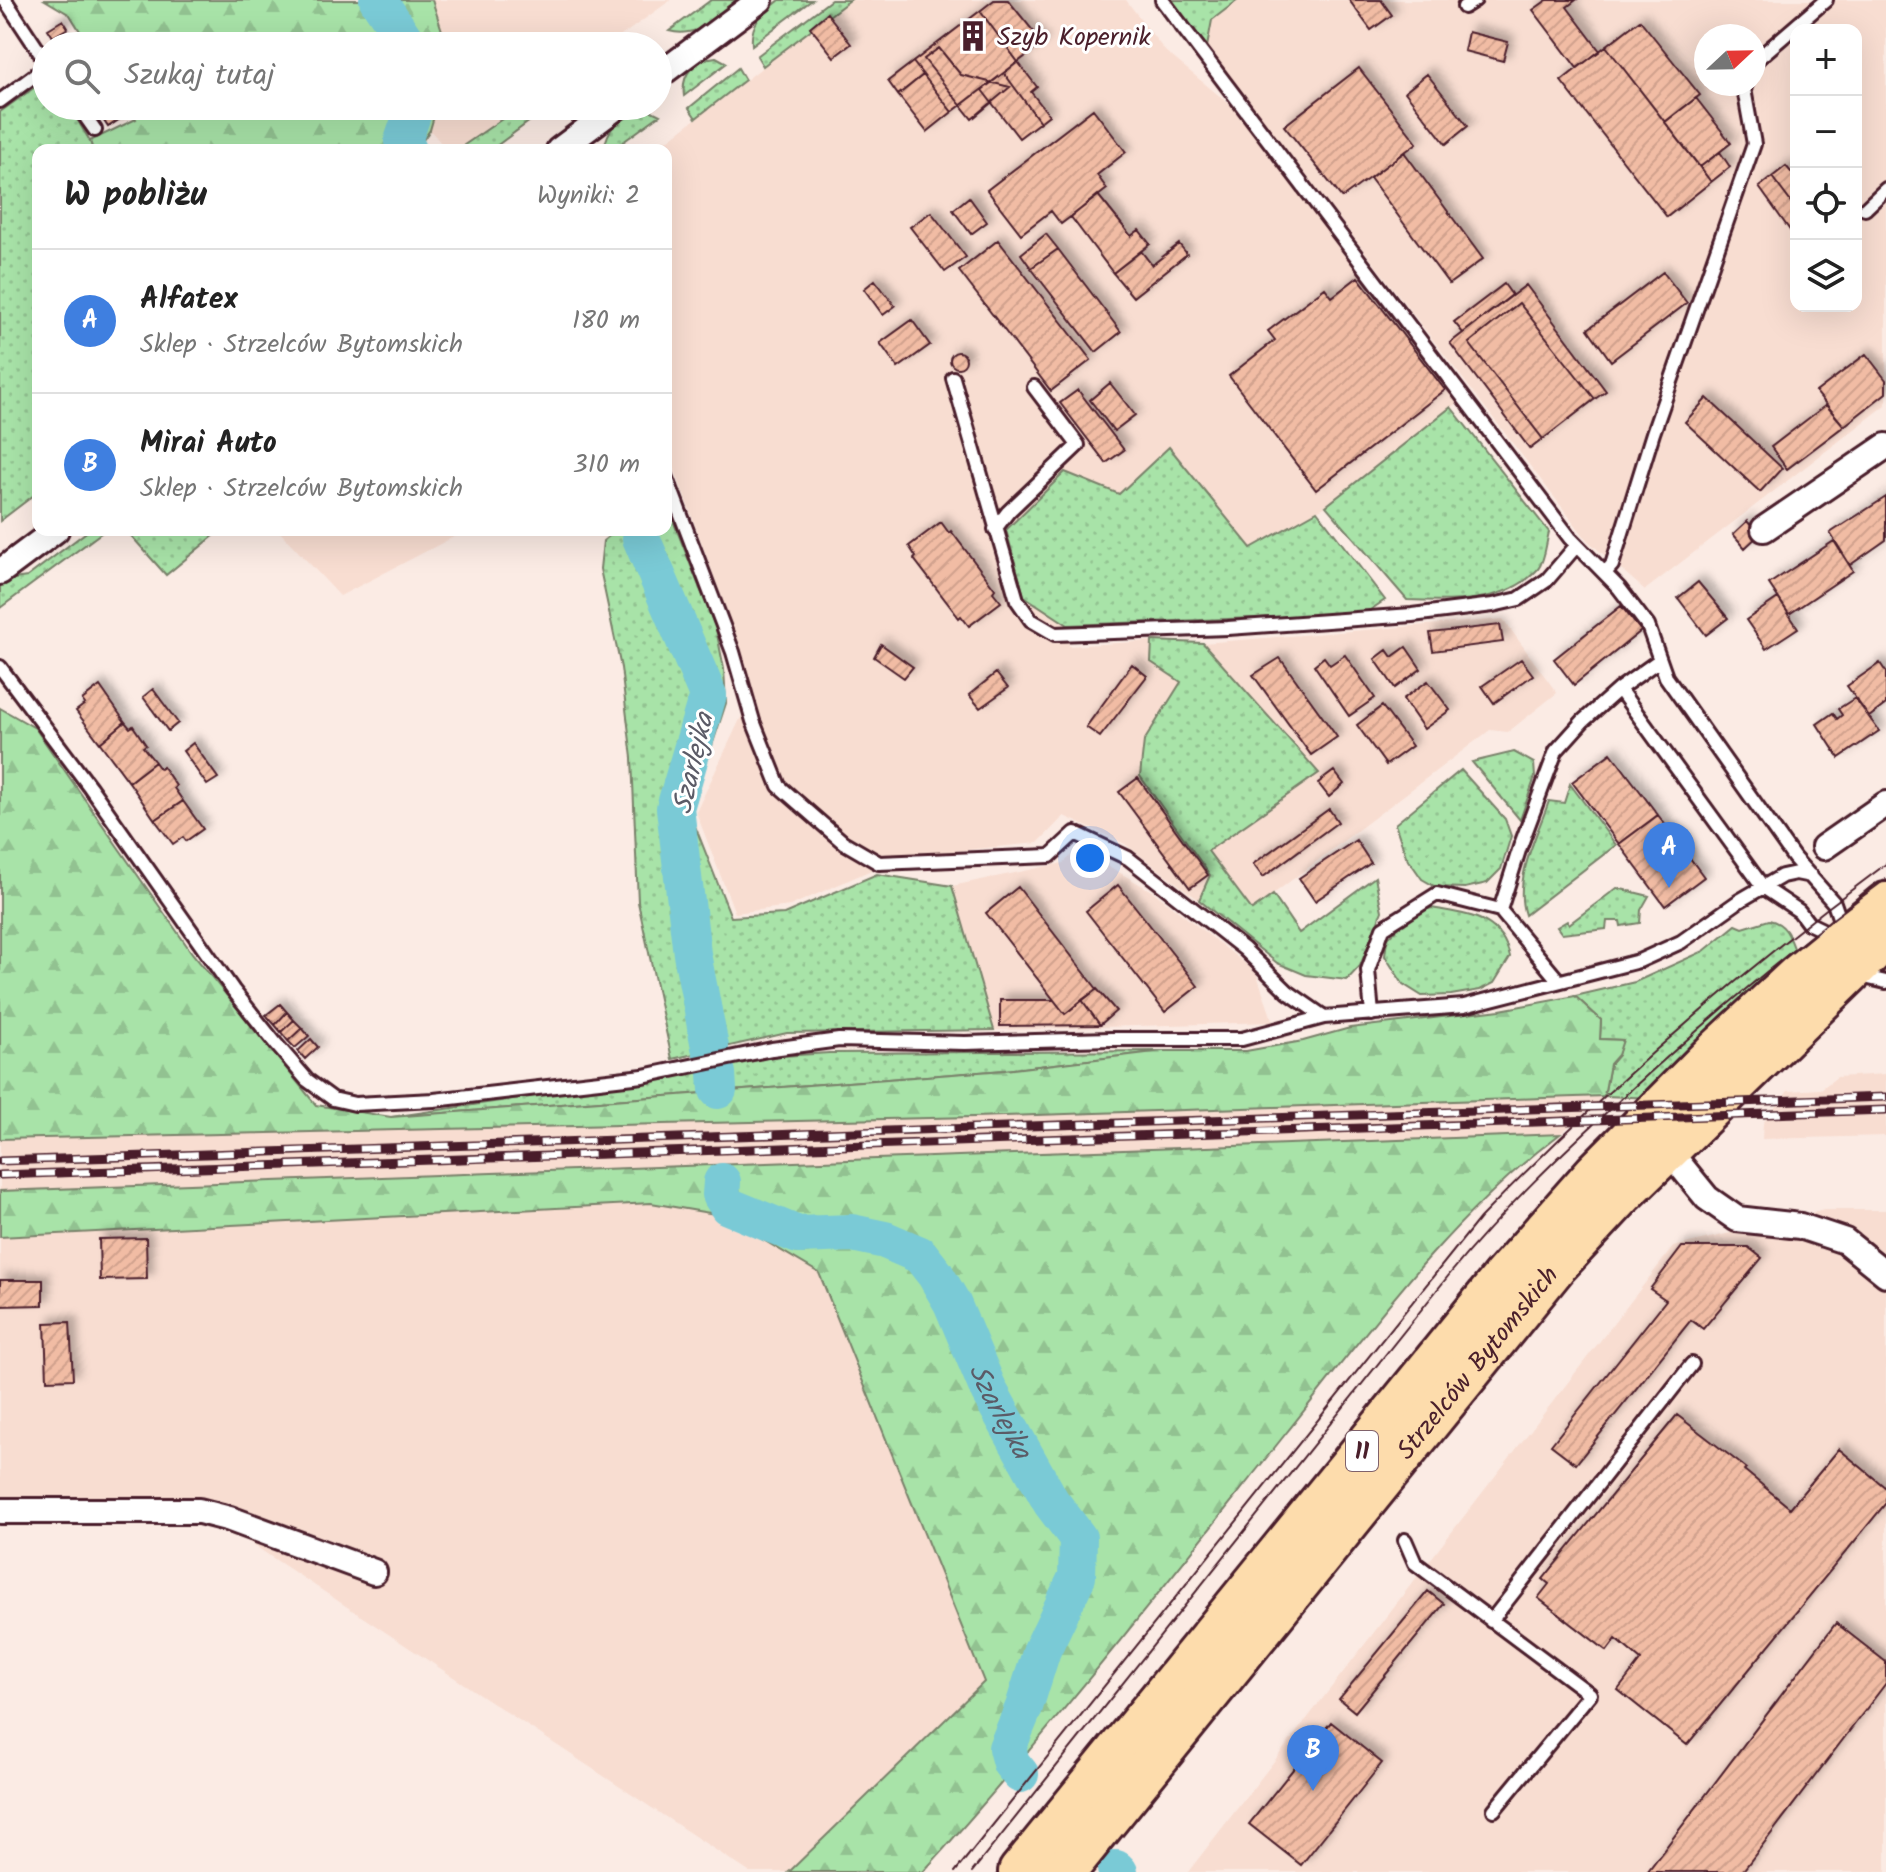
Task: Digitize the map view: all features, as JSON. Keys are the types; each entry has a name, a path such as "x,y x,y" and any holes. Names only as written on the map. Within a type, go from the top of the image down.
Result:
{"highway":[{"name":"11","path":"1020,1872 1504,1277 1596,1173 1713,1055 1830,952 1884,921"},
{"name":"Strzelców Bytomskich","path":"1064,1872 1555,1266 1668,1150 1830,952"}],"street":[{"path":"672,66 760,0"},
{"path":"567,144 599,120"},
{"path":"1764,529 1886,446"},
{"path":"0,572 48,536"},
{"path":"1824,847 1886,804"},
{"path":"1668,1150 1707,1198 1737,1219 1800,1226 1845,1241 1886,1274"},
{"path":"0,1511 199,1511 230,1519 374,1572"}],"lane":[{"path":"5,0 32,42"},
{"path":"1162,0 1577,545 1605,573 1648,626 1666,677 1794,858 1811,876 1830,952"},
{"path":"1766,52 1826,0"},
{"path":"0,101 32,75"},
{"path":"1605,573 1612,565 1653,433 1754,144 1745,96"},
{"path":"88,120 95,130"},
{"path":"1865,209 1886,189"},
{"path":"953,378 1017,600 1031,620 1055,634 1228,628 1412,615 1493,605 1519,599 1547,580 1577,545"},
{"path":"995,529 1008,512 1078,445 1034,387"},
{"path":"672,492 733,652 753,721 779,786 843,842 879,863 1034,857 1050,856 1075,833 1128,858 1244,949 1288,992 1324,1017"},
{"path":"1500,910 1556,751 1583,721 1619,689 1658,661"},
{"path":"0,667 99,800 233,990 307,1080 333,1099 355,1104 514,1092 643,1076 772,1049 839,1040 965,1043 1242,1039 1324,1017 1464,1006 1639,961 1681,942 1782,876 1796,873 1811,876"},
{"path":"1619,689 1763,887 1799,911 1830,952"},
{"path":"1372,1014 1368,970 1383,928 1437,894 1500,910 1558,980"},
{"path":"1491,1621 1692,1364"},
{"path":"1405,1540 1415,1563 1590,1694 1494,1810"}],"shaded area":[{"path":"432,0 671,0 626,32 442,32"},
{"path":"850,0 1126,0 1165,51 1233,107 1459,402 1326,506 1251,548 1169,447 1024,596 1068,625 1069,646 1152,641 1151,662 1182,682 1144,741 1140,776 1210,875 1199,900 1125,844 1064,816 1038,843 903,856 790,906 735,913 696,812 744,711 726,609 672,462 672,144 663,144"},
{"path":"1238,0 1886,0 1886,405 1645,590 1588,541 1207,47 1212,20"},
{"path":"433,120 501,120 466,144 442,144 430,130"},
{"path":"284,536 455,536 340,596"},
{"path":"1503,619 1557,693 1508,732 1490,730 1252,910 1208,851 1319,773 1203,643"},
{"path":"1079,849 1155,893 1256,972 1273,1022 994,1030 952,886 1063,863"},
{"path":"1886,1074 1886,1136 1762,1139 1763,1123 1788,1091 1821,1089 1837,1077"},
{"path":"1604,1096 1560,1134 0,1191 0,1139 974,1117"},
{"path":"651,1203 721,1215 819,1273 984,1682 789,1872 749,1872 208,1515 0,1521 0,1237"},
{"path":"1824,1210 1886,1210 1886,1872 1188,1872 1673,1247"}],"green space":[{"path":"45,0 432,0 442,32 80,32 70,15"},
{"path":"711,0 743,0 699,29 680,33 669,31"},
{"path":"780,0 812,0 752,45 755,24"},
{"path":"831,0 850,0 763,66 757,56"},
{"path":"1172,0 1238,0 1212,20 1207,47"},
{"path":"716,57 727,63 684,96 687,75 695,64"},
{"path":"738,68 745,80 696,118 689,108"},
{"path":"32,89 32,120 77,120 91,144 32,144 32,497 0,521 0,112"},
{"path":"134,120 433,120 420,144 91,144 90,141"},
{"path":"501,120 531,120 499,144 466,144"},
{"path":"621,120 653,120 620,144 606,144 615,125"},
{"path":"1451,407 1549,532 1545,552 1538,569 1525,580 1494,595 1459,600 1407,600 1326,506"},
{"path":"1169,447 1251,548 1317,511 1385,600 1364,614 1068,625 1024,596 1006,530 1065,472 1119,494"},
{"path":"672,518 716,629 724,669 726,703 690,813 731,917 784,914 877,874 952,886 994,1030 787,1033 672,1059 638,902 632,758 621,668 600,569 603,541 609,536 672,536"},
{"path":"81,536 97,536 0,608 0,584 27,577"},
{"path":"131,536 214,536 166,575"},
{"path":"1152,641 1203,643 1319,773 1208,851 1252,910 1273,895 1299,933 1375,877 1382,911 1360,966 1347,980 1306,975 1277,963 1199,900 1210,875 1140,776 1144,741 1181,682 1151,662"},
{"path":"0,708 35,728 192,953 316,1105 391,1117 1005,1070 1163,1051 1246,1051 1303,1041 1350,1028 1500,1010 1575,996 1601,1020 1600,1039 1623,1040 1618,1055 1610,1064 1604,1096 974,1117 0,1139"},
{"path":"1514,752 1534,763 1535,777 1520,820 1472,762"},
{"path":"1461,770 1505,819 1511,836 1501,869 1487,883 1465,888 1436,887 1422,879 1406,856 1395,824"},
{"path":"1570,784 1616,845 1525,915 1522,887 1533,843 1549,801 1564,803"},
{"path":"1617,888 1649,896 1641,910 1640,923 1621,926 1620,921 1607,921 1606,929 1562,934 1557,927 1567,921 1569,924"},
{"path":"1432,908 1481,920 1499,933 1510,957 1494,983 1480,990 1422,996 1403,984 1385,956 1387,939 1415,912"},
{"path":"1769,920 1785,930 1798,959 1656,1098 1604,1096 1610,1064 1618,1055 1622,1040 1600,1039 1601,1020 1575,996 1635,982 1704,951 1736,925 1743,928"},
{"path":"1163,1051 1005,1070 391,1117 683,1074 766,1057 829,1053"},
{"path":"1560,1134 1483,1200 1414,1274 1108,1655 923,1872 789,1872 984,1682 819,1273 721,1215 651,1203 0,1237 0,1191"}],"building":[{"path":"994,0 1008,0 1043,43 1018,62 980,11"},
{"path":"1349,0 1381,0 1392,15 1371,30"},
{"path":"1547,0 1576,0 1567,7 1600,51 1577,68 1533,10"},
{"name":"Szyb Kopernik","path":"980,11 1018,62 952,112 913,62"},
{"path":"827,13 851,44 834,57 810,27"},
{"path":"63,20 68,28 61,32 50,32 48,29"},
{"path":"1640,20 1694,88 1694,96 1699,96 1665,122 1606,46"},
{"path":"1468,32 1508,42 1503,61 1464,51"},
{"path":"1606,46 1711,182 1667,217 1561,81"},
{"path":"939,48 961,75 1010,87 972,119 924,59"},
{"path":"913,62 923,75 898,95 888,81"},
{"path":"1018,62 1037,87 1031,92 1049,115 1040,122 1004,73"},
{"path":"1359,68 1417,143 1342,198 1284,126"},
{"path":"1004,73 1040,122 1019,138 982,90"},
{"path":"1427,74 1468,126 1446,144 1405,92"},
{"path":"923,75 952,112 927,132 898,95"},
{"path":"1696,98 1731,143 1700,167 1665,122"},
{"path":"1093,109 1126,152 1097,175 1107,189 1061,224 1051,211 1021,234 987,190"},
{"path":"103,120 118,120 108,127"},
{"path":"1404,152 1483,259 1449,284 1370,178"},
{"path":"1720,152 1730,167 1711,182 1700,167"},
{"path":"1786,166 1790,171 1790,201 1772,177"},
{"path":"1772,177 1790,201 1790,230 1759,187"},
{"path":"1098,195 1131,236 1139,230 1150,244 1113,273 1071,217"},
{"path":"969,197 987,222 971,234 953,210"},
{"path":"931,212 966,257 945,272 910,227"},
{"path":"1046,234 1058,249 1031,268 1021,254"},
{"path":"998,240 1091,360 1051,391 959,271"},
{"path":"1179,244 1187,254 1133,297 1113,273 1141,251 1152,265"},
{"path":"1058,249 1121,332 1096,352 1031,268"},
{"path":"1663,272 1687,303 1611,361 1588,329"},
{"path":"1358,277 1445,390 1316,490 1229,376 1275,340 1268,331 1325,288 1332,297"},
{"path":"875,280 895,306 883,315 864,289"},
{"path":"1504,284 1512,295 1463,333 1454,322"},
{"path":"1526,285 1606,391 1595,399 1519,303 1469,343 1543,439 1530,449 1450,343"},
{"path":"1519,303 1595,399 1543,439 1469,343"},
{"path":"912,320 930,345 898,368 880,343"},
{"path":"958,352 966,360 958,368 950,360"},
{"path":"1866,354 1886,380 1886,393 1844,426 1816,392"},
{"path":"1110,383 1135,415 1114,431 1090,400"},
{"path":"1078,390 1124,450 1106,463 1060,403"},
{"path":"1707,398 1782,468 1760,492 1685,422"},
{"path":"1826,405 1844,426 1787,469 1771,447"},
{"path":"1886,497 1886,540 1850,565 1830,533"},
{"path":"1747,521 1759,535 1745,548 1733,534"},
{"path":"941,522 995,589 993,592 1001,602 969,626 961,616 959,618 914,559 916,557 909,546"},
{"path":"1834,541 1853,571 1789,614 1769,584"},
{"path":"1698,582 1728,618 1706,635 1678,598"},
{"path":"1778,598 1798,628 1766,649 1746,620"},
{"path":"1621,606 1641,631 1574,685 1554,659"},
{"path":"1500,625 1503,642 1433,651 1430,633"},
{"path":"881,644 913,667 904,678 874,657"},
{"path":"1406,647 1421,669 1395,688 1375,659 1387,650 1392,657"},
{"path":"1345,655 1375,698 1349,716 1314,665 1324,657 1330,665"},
{"path":"1280,658 1337,737 1311,755 1253,675"},
{"path":"1521,659 1533,675 1494,703 1482,686"},
{"path":"1880,663 1886,672 1886,704 1869,717 1847,686"},
{"path":"1132,664 1147,676 1100,737 1086,727"},
{"path":"996,673 1008,688 980,708 969,695"},
{"path":"1428,681 1450,710 1424,729 1403,699"},
{"path":"100,686 125,722 100,743 76,711 85,704 82,700"},
{"path":"153,689 178,723 168,731 143,697"},
{"path":"1855,698 1879,731 1839,758 1817,724 1833,713 1837,719 1842,715 1838,709"},
{"path":"1382,706 1412,746 1386,765 1357,725"},
{"path":"125,722 130,728 133,726 146,745 143,747 155,762 129,782 100,743"},
{"path":"193,743 218,778 207,785 183,751"},
{"path":"1611,753 1658,815 1619,844 1572,782"},
{"path":"155,762 160,769 163,767 183,801 155,820 129,782"},
{"path":"1334,771 1344,784 1329,797 1318,783"},
{"path":"1138,778 1208,875 1190,888 1119,792"},
{"path":"183,801 203,829 186,841 183,837 173,844 155,820"},
{"path":"1329,809 1338,822 1263,877 1253,864"},
{"path":"1658,815 1704,877 1665,906 1619,844"},
{"path":"1356,840 1371,863 1315,901 1299,878"},
{"path":"1118,885 1198,986 1165,1012 1086,911"},
{"path":"1018,887 1097,989 1065,1014 986,913"},
{"path":"1097,989 1116,1011 1100,1025 1082,1000"},
{"path":"1000,1000 1054,1000 1065,1014 1082,1000 1100,1025 1000,1026"},
{"path":"280,1004 287,1012 275,1025 266,1015"},
{"path":"287,1012 294,1020 281,1032 275,1025"},
{"path":"294,1020 302,1028 288,1041 281,1032"},
{"path":"302,1028 309,1036 295,1048 288,1041"},
{"path":"311,1039 318,1047 305,1059 298,1051"},
{"path":"146,1238 147,1279 100,1280 99,1239"},
{"path":"1682,1247 1748,1247 1762,1258 1703,1329 1691,1320 1576,1464 1551,1445 1666,1300 1650,1289"},
{"path":"0,1280 43,1280 43,1305 0,1306"},
{"path":"70,1322 73,1379 47,1380 45,1323"},
{"path":"1677,1415 1746,1468 1744,1470 1790,1508 1839,1449 1886,1488 1886,1503 1687,1745 1618,1690 1641,1660 1616,1639 1607,1651 1538,1598 1549,1584 1543,1579"},
{"path":"1428,1591 1444,1604 1355,1712 1339,1699"},
{"path":"1836,1623 1886,1662 1886,1683 1742,1872 1648,1871"},
{"path":"1331,1722 1382,1763 1301,1865 1249,1824"}],"waterway":[{"name":"Szarlejka","path":"378,0 400,32"},
{"name":"Szarlejka","path":"405,144 410,120"},
{"name":"Szarlejka","path":"641,538 708,695 675,808 692,954 710,1047"},
{"name":"Szarlejka","path":"717,1073 718,1090"},
{"name":"Szarlejka","path":"722,1182 721,1195 728,1206 798,1235 852,1233 885,1240 920,1255 952,1303 989,1391 1051,1502 1078,1538 1077,1577 1042,1650 1007,1748 1011,1763 1020,1774"},
{"name":"Szarlejka","path":"1116,1869 1119,1872"}],"tram line":[{"path":"955,1872 1480,1218 1576,1123 1676,1033 1779,946 1886,864"},
{"path":"972,1872 1449,1275 1490,1228 1578,1139 1687,1040 1785,957 1886,879"}],"railway":[{"path":"0,1161 1886,1097"},
{"path":"0,1175 1886,1110"}],"place":[{"name":"Szyb Kopernik","path":"973,36"},
{"name":"Alfatex","path":"1669,888"},
{"name":"Mirai Auto","path":"1313,1791"}]}
